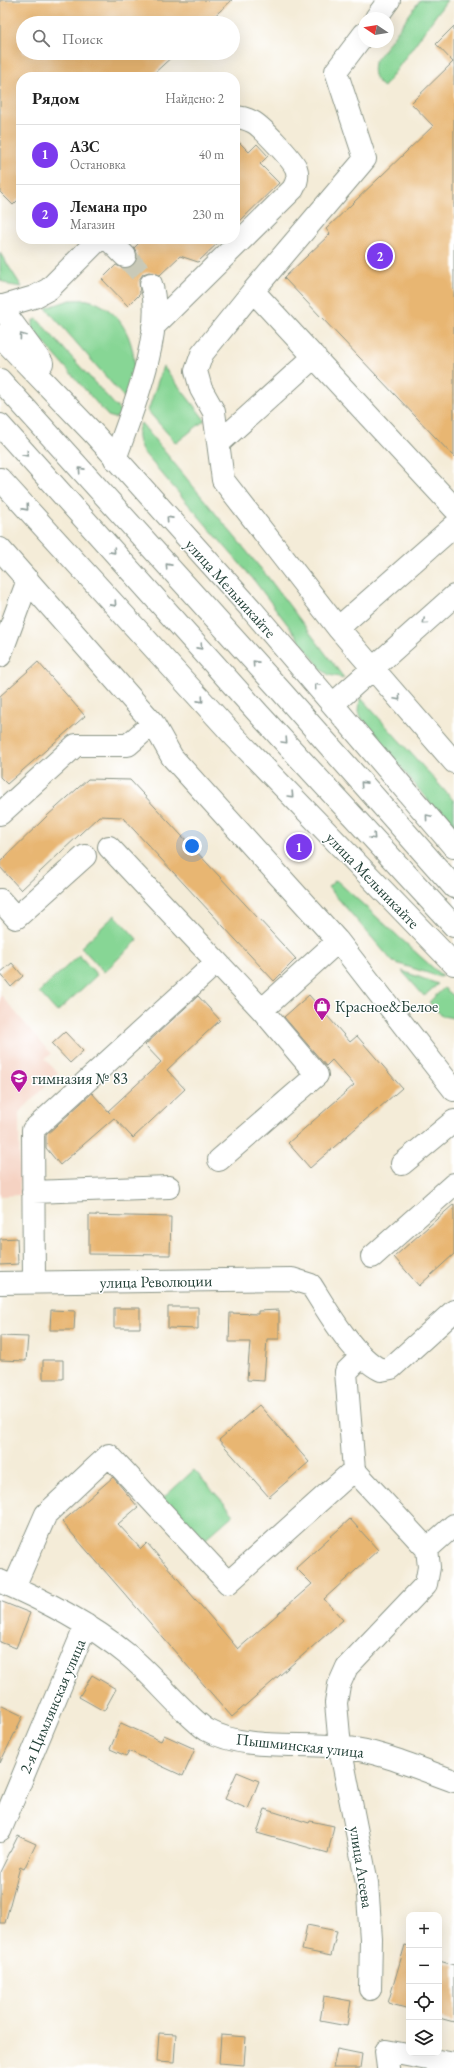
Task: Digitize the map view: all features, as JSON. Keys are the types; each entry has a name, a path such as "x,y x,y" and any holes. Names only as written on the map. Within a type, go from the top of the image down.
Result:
{"main road":[{"path":"380,12 389,0"},
{"path":"358,42 336,72 365,159 253,291 202,354 196,371 201,389 214,412 223,480 338,628 454,762"},
{"path":"240,117 254,122 287,156 296,168 298,178 293,189 240,241"},
{"path":"94,244 49,289 34,296 0,306 94,435"},
{"path":"113,244 125,256"},
{"path":"153,327 237,244"},
{"path":"115,459 133,410 147,361 153,327 155,294 151,284"},
{"path":"253,291 315,356 454,508"},
{"name":"улица Мельникайте","path":"0,336 94,435 246,604 454,847"},
{"path":"219,443 315,356"},
{"path":"0,380 454,886"},
{"name":"улица Мельникайте","path":"0,425 258,713 454,926"},
{"name":"улица Мельникайте","path":"0,479 234,736 454,964"},
{"path":"338,628 454,526"},
{"path":"0,549 153,723 172,757 338,941 454,1090"},
{"path":"0,656 28,580"},
{"path":"332,704 454,596"},
{"path":"0,814 76,745 128,745 153,723"},
{"path":"109,847 262,1010 317,1075 219,1160"},
{"path":"0,900 16,918 86,856"},
{"path":"262,1010 338,941"},
{"path":"34,1282 33,1130 217,962"},
{"path":"402,1164 454,1121"},
{"path":"372,1257 454,1184"},
{"path":"33,1192 169,1187"},
{"name":"улица Революции","path":"0,1283 292,1279 311,1285 342,1330"},
{"path":"342,1330 362,1356 381,1370 391,1368 454,1311"},
{"path":"342,1330 354,1470 427,1549 454,1525"},
{"path":"346,1372 362,1356"},
{"path":"7,1584 46,1514 109,1455 228,1583 354,1470"},
{"name":"улица Агеева","path":"370,1989 371,1940 367,1883 340,1747 336,1703 339,1685 347,1667 426,1584 428,1567 427,1549"},
{"name":"Пышминская улица","path":"7,1584 43,1601 86,1625 128,1655 163,1691 207,1730 235,1740 275,1744 340,1747 367,1751 454,1781"},
{"name":"2-я Цимлянская улица","path":"0,1831 86,1625"},
{"path":"388,2068 386,2051 454,2064"}],"shaded area":[{"name":"гимназия № 83","path":"0,994 51,1054 45,1059 58,1073 19,1113 20,1195 0,1196"}],"green space":[{"path":"420,0 447,0 384,87 374,76 374,63 385,48 394,48 394,36"},
{"path":"0,253 22,287 9,285 0,280"},
{"path":"70,300 88,300 100,304 118,319 124,328 133,351 134,363 134,378 128,402 46,308"},
{"path":"37,319 123,414 115,418 108,416 33,330 33,321"},
{"path":"163,366 205,420 176,443 148,411"},
{"path":"141,423 267,576 344,678 329,675 322,670 253,579 144,453 138,438 138,431"},
{"path":"360,697 454,801 454,833 362,719 359,712"},
{"path":"336,880 442,976 440,977 393,962 328,887"},
{"path":"115,915 138,940 104,972 81,947"},
{"path":"79,955 97,975 57,1012 39,992"},
{"path":"402,971 438,984 424,996"},
{"path":"444,988 454,996 454,1018 442,1016 429,1002"},
{"path":"194,1470 234,1514 200,1544 161,1500"}],"building":[{"path":"0,0 232,0 215,16 16,16 16,60 168,60 155,72 16,72 16,202 13,205 0,192"},
{"path":"454,26 454,457 284,278 330,234 326,229 433,126 411,103 453,62 436,44"},
{"path":"240,143 249,152 257,144 268,156 260,164 279,183 240,221"},
{"path":"138,244 217,244 198,262 180,256 160,275 149,272 143,274 139,280 140,294 128,306 102,279 116,265 122,268 128,268 134,265 137,259 137,253 134,248"},
{"path":"38,662 85,716 7,784 0,777 0,696"},
{"path":"88,779 130,780 296,959 274,981 122,817 99,816 21,890 0,867 0,862 47,816"},
{"path":"12,963 23,976 11,987 0,973"},
{"path":"309,995 350,1042 357,1036 402,1088 310,1168 288,1143 354,1085 332,1060 326,1066 284,1017"},
{"path":"198,996 220,1020 167,1070 185,1089 133,1138 114,1118 60,1165 46,1148 46,1135 92,1093 108,1111 161,1062 145,1045"},
{"path":"65,1032 83,1051 70,1063 52,1044"},
{"path":"454,1204 454,1254 419,1286 394,1257"},
{"path":"89,1215 171,1217 170,1255 89,1254"},
{"path":"17,1238 18,1264 0,1265 0,1239"},
{"path":"168,1307 198,1307 198,1329 168,1328"},
{"path":"114,1308 140,1308 140,1328 114,1328"},
{"path":"51,1310 75,1311 74,1330 50,1330"},
{"path":"279,1310 279,1339 267,1339 264,1381 247,1380 250,1342 229,1342 230,1313 258,1314 258,1311"},
{"path":"0,1336 28,1337 26,1361 0,1360"},
{"path":"43,1360 63,1360 63,1379 43,1379"},
{"path":"259,1405 309,1462 269,1497 219,1440"},
{"path":"113,1477 138,1507 118,1524 141,1549 147,1543 238,1649 312,1584 296,1568 350,1519 378,1550 324,1599 343,1620 232,1717 62,1522"},
{"path":"0,1601 30,1613 16,1648 0,1642"},
{"path":"92,1675 116,1689 104,1711 79,1697"},
{"path":"0,1705 23,1716 0,1763"},
{"path":"121,1723 161,1741 164,1735 195,1749 183,1776 129,1751 126,1756 110,1749"},
{"path":"237,1772 259,1781 248,1809 225,1799"},
{"path":"265,1809 309,1823 310,1821 334,1826 328,1853 257,1833"},
{"path":"18,1836 36,1844 24,1869 20,1867 5,1923 0,1923 0,1872"},
{"path":"307,1925 337,1931 331,1956 302,1950"},
{"path":"405,1945 406,1945 406,2008 388,2003"},
{"path":"442,1962 454,1965 454,2022 442,2019"},
{"path":"324,1996 351,2001 347,2026 320,2021"},
{"path":"159,2033 176,2034 174,2062 157,2061"},
{"path":"221,2035 246,2037 244,2065 219,2063"},
{"path":"337,2049 362,2054 360,2068 333,2068"}],"tunnel":[{"path":"125,256 151,284"}],"place":[{"name":"Лемана про","path":"380,256"},
{"name":"АЗС","path":"299,847"},
{"name":"Красное&Белое","path":"322,1021"},
{"name":"гимназия № 83","path":"19,1093"}]}
